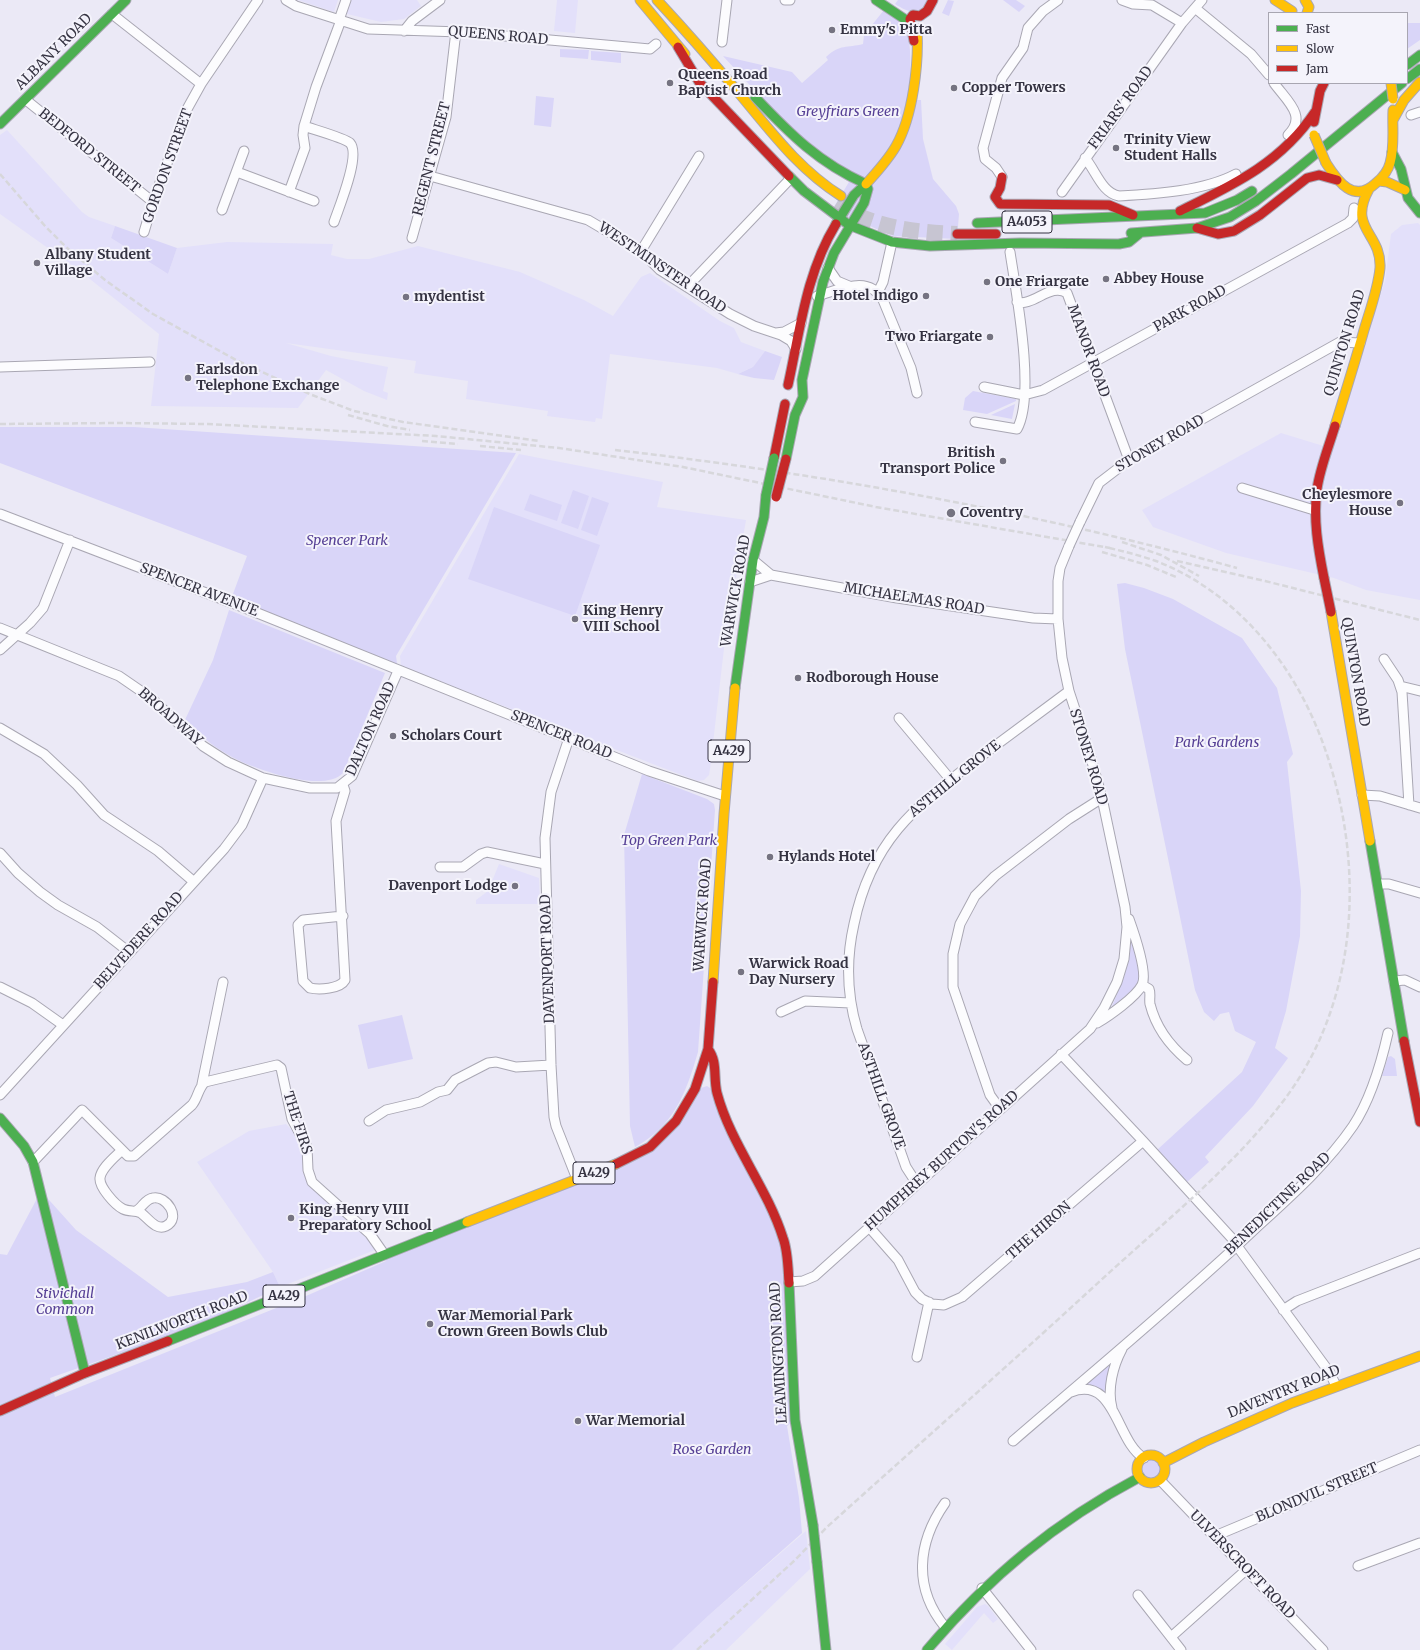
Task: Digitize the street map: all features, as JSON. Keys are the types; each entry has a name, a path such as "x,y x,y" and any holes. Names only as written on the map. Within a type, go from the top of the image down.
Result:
{"main road":[{"name":"ALBANY ROAD","path":"0,124 126,0"},
{"path":"629,0 650,24 669,36"},
{"path":"640,0 678,46 803,180 839,200 788,151 687,32 657,0"},
{"path":"667,0 687,32"},
{"path":"876,0 899,17 915,22 929,19 940,0"},
{"path":"798,405 790,406 785,404 781,394 788,385 805,300 819,255 838,218 856,193 866,184 889,156 902,134 914,76 916,52 919,39 915,22 891,0"},
{"path":"915,22 927,11 933,0"},
{"path":"1275,0 1293,12"},
{"path":"1293,12 1292,5 1294,1"},
{"path":"678,46 699,82 804,192 849,225"},
{"path":"1408,54 1420,48"},
{"path":"1408,64 1420,56"},
{"path":"710,59 733,74 807,151 824,163 866,184"},
{"path":"1408,78 1420,69"},
{"path":"1393,120 1400,102 1407,93 1420,82"},
{"path":"1196,228 1221,234 1229,232 1257,218 1309,176 1324,176 1357,192 1369,189 1385,174 1390,164 1393,120 1391,84"},
{"name":"A4053","path":"1306,149 1327,132 1400,84"},
{"path":"1176,213 1262,167 1300,135 1315,112 1321,86"},
{"name":"A4053","path":"1125,233 1196,228 1230,217 1256,201 1358,111"},
{"name":"QUINTON ROAD","path":"1315,112 1313,127 1314,135 1326,163 1348,192 1354,208 1378,251 1380,266 1375,294 1319,475 1314,510 1315,538 1331,612 1394,981 1420,1122"},
{"path":"1392,152 1402,170 1405,190 1410,202 1420,213"},
{"path":"1002,177 1002,184 995,197 1000,204 1074,206 1109,205 1115,206 1135,216"},
{"path":"1379,181 1387,182 1405,190"},
{"name":"A4053","path":"970,224 1176,213 1205,213 1237,200 1263,183"},
{"name":"WARWICK ROAD","path":"764,517 776,497 798,405 802,400 803,374 820,295 828,268 849,225 864,203 868,189 866,184"},
{"name":"QUINTON ROAD","path":"1369,189 1362,200 1360,207 1362,219 1369,234"},
{"name":"A4053","path":"849,225 892,242 930,246 998,244 1119,244 1129,242 1140,233"},
{"name":"A4053","path":"957,234 1003,234"},
{"path":"998,244 1004,245 1010,252 1015,245 1020,244"},
{"path":"788,385 795,385 802,392"},
{"name":"WARWICK ROAD","path":"699,1076 708,1049 725,796 740,650 753,560 764,517 766,495 785,404"},
{"name":"LEAMINGTON ROAD","path":"708,1049 714,1058 717,1092 739,1149 781,1230 785,1246 789,1282 796,1420 813,1525 826,1650"},
{"path":"699,1076 703,1083 717,1092"},
{"name":"KENILWORTH ROAD","path":"0,1411 86,1373 255,1308 384,1254 615,1165 650,1147 668,1130 688,1102 699,1076"},
{"path":"688,1102 698,1089 707,1086"},
{"path":"0,1118 24,1146 33,1162 86,1373"},
{"name":"DAVENTRY ROAD","path":"1163,1463 1250,1421 1336,1386 1420,1356"},
{"path":"1153,1456 1159,1458 1163,1463 1164,1472 1160,1480 1150,1483 1140,1477 1138,1467 1144,1458 1153,1456"},
{"path":"927,1650 945,1627 982,1588 1010,1563 1058,1526 1112,1492 1140,1477"}],"street":[{"name":"GORDON STREET","path":"144,232 153,202 186,111 201,84 258,0"},
{"name":"QUEENS ROAD","path":"286,0 296,6 368,29 456,31 650,49 656,44"},
{"path":"289,192 305,148 302,135 304,126 316,86 346,0"},
{"path":"404,31 412,21 440,0"},
{"path":"722,42 727,0"},
{"path":"785,0 790,0"},
{"path":"1002,177 996,168 985,159 983,148 1002,78 1023,48 1028,28 1043,11 1058,0"},
{"path":"1122,0 1132,4 1152,5 1182,24"},
{"name":"FRIARS' ROAD","path":"1062,192 1182,24 1202,0"},
{"path":"1195,8 1251,54 1268,75"},
{"path":"112,14 201,84"},
{"name":"REGENT STREET","path":"412,238 446,117 456,31"},
{"path":"1085,158 1107,191 1112,195 1131,196 1204,186 1219,182 1248,167 1278,144 1291,132 1297,123 1296,112 1275,84"},
{"name":"BEDFORD STREET","path":"26,100 153,202"},
{"path":"1411,115 1420,112"},
{"path":"304,126 348,142 353,149 354,160 334,222"},
{"path":"222,210 244,150"},
{"path":"641,251 699,156"},
{"path":"236,172 314,201"},
{"name":"WESTMINSTER ROAD","path":"430,176 588,220 641,251 660,270 688,286 730,314 754,326 787,338 796,349"},
{"path":"688,286 791,178"},
{"name":"PARK ROAD","path":"1024,395 1043,390 1342,226 1352,218 1354,208"},
{"path":"878,292 883,282 892,242"},
{"path":"975,422 1017,429 1020,424 1024,395 1025,363 1010,252"},
{"path":"828,268 837,281 849,286"},
{"path":"805,300 849,286 864,286 878,292 883,300 910,364 917,393"},
{"name":"MANOR ROAD","path":"1017,302 1024,303 1058,290 1063,291 1070,298 1092,363 1129,460"},
{"path":"776,333 784,332 801,323"},
{"name":"STONEY ROAD","path":"1142,985 1143,975 1139,952 1125,907 1102,798 1091,758 1069,691 1062,658 1058,619 1060,568 1080,522 1099,484 1129,460 1340,342 1360,344"},
{"path":"0,367 150,362"},
{"path":"984,387 1024,395"},
{"path":"1242,488 1314,510"},
{"name":"SPENCER AVENUE","path":"0,514 240,606 398,671"},
{"path":"0,650 18,635 38,614 47,601 70,540"},
{"name":"MICHAELMAS ROAD","path":"753,560 771,575"},
{"name":"MICHAELMAS ROAD","path":"750,582 771,575 897,598 1033,618 1058,619"},
{"name":"BROADWAY","path":"0,628 119,676 151,698 203,746 228,762 263,778 310,788 329,789 343,785"},
{"path":"1384,659 1400,686 1403,700 1409,805"},
{"name":"SPENCER ROAD","path":"398,671 649,771 725,796"},
{"name":"DALTON ROAD","path":"343,785 352,776 398,671"},
{"path":"1400,686 1420,692"},
{"name":"ASTHILL GROVE","path":"917,1184 906,1167 857,1029 851,1002 849,973 850,944 860,898 869,872 883,848 899,826 915,809 950,779 1069,691"},
{"path":"899,718 950,779"},
{"path":"0,728 44,754 77,785 104,815 158,851 194,881"},
{"name":"DAVENPORT ROAD","path":"569,738 551,792 545,838 551,1065 556,1126 577,1179"},
{"name":"BELVEDERE ROAD","path":"0,1095 224,849 242,825 263,778"},
{"path":"343,785 345,791 336,821 343,916 345,980 343,984 337,986 310,988 303,981 298,926 304,920 343,916"},
{"path":"1362,795 1376,796 1420,808"},
{"path":"1000,1110 990,1095 954,993 952,960 960,924 975,896 995,876 1069,819 1102,798"},
{"path":"440,866 463,867 481,854 487,852 546,864"},
{"path":"0,853 40,892 97,926 129,952"},
{"path":"1378,884 1389,884 1420,893"},
{"name":"STONEY ROAD","path":"1117,982 1124,959 1126,942 1125,907"},
{"path":"1394,981 1405,980 1420,987"},
{"path":"33,1162 82,1110 129,1157 134,1156 194,1103 202,1084 223,982"},
{"name":"HUMPHREY BURTON'S ROAD","path":"1090,1029 1104,1008 1117,982"},
{"path":"1142,985 1149,989 1150,1002 1157,1025 1173,1048 1187,1060"},
{"name":"HUMPHREY BURTON'S ROAD","path":"789,1282 803,1281 815,1276 1061,1054 1090,1029 1112,1013 1142,985"},
{"path":"0,987 32,1003 63,1025"},
{"path":"781,1012 804,1000 851,1002"},
{"name":"BENEDICTINE ROAD","path":"1066,1394 1125,1345 1238,1246 1310,1177 1353,1126 1367,1098 1384,1050 1388,1032"},
{"path":"1061,1054 1143,1140 1238,1246 1330,1373 1336,1386"},
{"path":"369,1121 386,1110 420,1102 436,1093 447,1090 455,1080 488,1063 496,1062 516,1067 551,1065"},
{"name":"THE FIRS","path":"202,1084 208,1080 275,1065 280,1067 292,1119 307,1147 308,1170 312,1182 370,1234 384,1254"},
{"name":"THE HIRON","path":"929,1302 944,1305 962,1297 1143,1140"},
{"path":"122,1150 102,1172 100,1182 104,1190 120,1207 129,1211 136,1211"},
{"path":"869,1228 898,1260 917,1294 929,1302 917,1357"},
{"path":"1283,1310 1297,1301 1420,1253"},
{"name":"BENEDICTINE ROAD","path":"1112,1409 1110,1399 1111,1381 1116,1364 1125,1345"},
{"name":"BENEDICTINE ROAD","path":"1066,1394 1080,1390 1092,1391 1101,1396 1112,1409 1135,1450 1144,1458"},
{"path":"1013,1441 1066,1394"},
{"name":"BLONDVIL STREET","path":"1215,1536 1420,1450"},
{"name":"ULVERSCROFT ROAD","path":"1160,1480 1323,1650"},
{"path":"945,1503 928,1531 922,1568 927,1596 936,1615 945,1627"},
{"path":"1358,1566 1420,1543"},
{"path":"1171,1637 1246,1570"},
{"path":"982,1588 1031,1650"},
{"path":"1138,1595 1181,1650"}],"shaded area":[{"path":"298,0 338,0 334,12"},
{"path":"347,0 417,0 421,6 404,19 381,22 343,13"},
{"path":"557,0 578,0 575,33 554,31"},
{"path":"7,130 82,212 89,217 115,226 111,238 168,274 177,248 227,242 333,244 331,255 347,259 369,259 418,246 520,272 584,300 613,316 641,277 650,273 720,321 734,328 741,342 765,351 753,367 738,374 717,368 610,354 602,419 596,418 595,422 547,416 548,411 466,399 468,381 414,373 416,361 286,343 331,356 388,367 383,391 388,393 387,400 364,391 326,370 298,408 151,406 159,334 76,268 0,214 0,135"},
{"path":"1418,223 1420,225 1420,600 1366,590 1334,578 1226,553 1153,527 1142,510 1281,433 1330,448 1385,281 1391,234 1402,225"},
{"name":"King Henry VIII School","path":"519,454 663,482 657,507 746,520 725,640 710,769 709,775 704,780 698,781 658,766 401,666 400,656"},
{"name":"Davenport Lodge","path":"499,864 539,878 540,904 476,904 476,900 488,891"},
{"name":"King Henry VIII Preparatory School","path":"286,1124 297,1135 304,1150 306,1178 309,1184 364,1233 375,1250 280,1287 273,1272 197,1162 249,1131"},
{"path":"806,1531 810,1569 726,1650 672,1650 708,1616"},
{"path":"985,1604 998,1619 993,1623 984,1613 952,1650 945,1644 977,1607"}],"green space":[{"path":"898,0 930,0 922,9 914,12 905,10 895,4"},
{"path":"948,0 954,1 949,16 942,13"},
{"path":"1003,0 1016,0 1025,6 1019,12"},
{"name":"Greyfriars Green","path":"884,10 903,25 908,37 910,65 906,137 917,100 921,100 923,139 933,179 956,206 959,214 957,239 893,236 832,210 852,177 805,145 723,56 792,72 802,83 828,60 826,57 835,50 863,44 864,35"},
{"path":"1408,23 1420,23 1420,40 1408,48"},
{"path":"560,49 589,50 588,59 560,57"},
{"path":"591,51 621,53 621,63 591,60"},
{"path":"536,96 554,98 551,127 534,125"},
{"path":"115,226 177,248 168,274 111,238"},
{"path":"765,351 782,357 774,380 754,378 738,374 753,367"},
{"path":"973,391 1016,399 1016,401 987,414 963,410 965,398"},
{"path":"1015,404 1012,419 991,415"},
{"name":"Spencer Park","path":"0,427 134,427 516,453 396,656 398,671 230,602 247,556 0,463"},
{"path":"573,490 589,496 578,529 561,523"},
{"path":"530,494 562,505 557,521 524,510"},
{"path":"592,497 609,503 597,536 581,530"},
{"path":"494,507 600,545 575,616 468,579"},
{"name":"Park Gardens","path":"1125,583 1144,588 1173,599 1242,638 1277,688 1293,754 1287,762 1301,891 1300,936 1286,1011 1275,1048 1288,1058 1253,1106 1205,1157 1209,1162 1186,1183 1157,1150 1242,1072 1256,1042 1235,1031 1229,1012 1220,1014 1214,1021 1204,1012 1195,990 1125,649 1117,584"},
{"path":"229,610 385,673 343,773 334,779 308,781 263,770 225,753 184,722 213,660"},
{"name":"Top Green Park","path":"642,774 707,799 714,804 715,810 698,1052 689,1081 677,1107 660,1129 635,1147 630,1126 624,835"},
{"path":"1132,939 1139,965 1139,980 1130,993 1110,1011 1124,977"},
{"path":"402,1015 413,1059 368,1069 358,1025"},
{"path":"1391,1056 1395,1059 1397,1076 1382,1076 1388,1057"},
{"path":"707,1086 713,1090 783,1235 795,1420 787,1426 799,1498 802,1533 672,1650 0,1650 0,1254 7,1255 41,1191 76,1230 168,1297 247,1282 273,1272 280,1287 200,1325 50,1378 55,1397 306,1296 386,1261 384,1254 636,1155 701,1088"},
{"path":"1112,1362 1106,1394 1086,1386 1086,1384"},
{"path":"1147,1460 1155,1460 1161,1466 1161,1474 1155,1480 1147,1480 1141,1474 1141,1466"}],"tunnel":[{"path":"836,204 865,219 880,224 925,232 957,234"}],"railway":[{"path":"0,174 45,226 66,247 105,280 153,314 236,360 312,395 354,411 403,422 539,441"},
{"path":"348,415 387,426 410,430"},
{"path":"0,424 208,424 436,436 559,448 683,467 876,507 1110,548"},
{"path":"422,441 458,444"},
{"path":"480,446 521,450"},
{"path":"615,450 772,471 928,497 1083,529 1237,568"},
{"path":"1122,542 1161,555 1199,576"},
{"path":"697,1650 794,1561 827,1527 1222,1170 1267,1121 1287,1096 1312,1056 1330,1013 1342,968 1349,922 1349,875 1345,828 1335,782 1321,738 1309,710 1294,682 1277,656 1257,632 1235,610 1211,590 1184,574 1156,561 1105,547"},
{"path":"1102,552 1147,565 1176,577"},
{"path":"1177,561 1265,581 1420,620"}],"traffic: fast":[{"path":"0,124 126,0"},
{"path":"876,0 909,22"},
{"path":"1408,64 1420,55"},
{"path":"1408,78 1420,69"},
{"path":"1131,233 1197,228 1230,217 1256,201 1291,174 1401,84"},
{"path":"755,97 780,123 819,157 849,176 866,184"},
{"path":"1392,152 1401,169 1408,198 1420,213"},
{"path":"789,176 804,191 849,225 892,242 930,246 1020,243 1119,244 1129,242 1140,233"},
{"path":"786,459 795,415 803,397 802,380 823,282 834,253 864,203 868,189 866,184 854,195 836,224"},
{"path":"977,223 1205,213 1237,200 1252,191"},
{"path":"766,495 774,458"},
{"path":"735,688 753,560 764,517 766,495"},
{"path":"1370,841 1404,1041"},
{"path":"0,1118 24,1146 33,1162 85,1373"},
{"path":"168,1341 467,1222"},
{"path":"789,1283 795,1420 813,1525"},
{"path":"927,1650 974,1598 1025,1553 1080,1513 1109,1494 1140,1477"},
{"path":"813,1525 817,1562"},
{"path":"817,1562 826,1650"}],"traffic: slow":[{"path":"640,0 685,54"},
{"path":"657,0 708,57 785,148 811,174 841,196"},
{"path":"1275,0 1292,11"},
{"path":"1305,0 1309,7 1307,12"},
{"path":"866,184 893,151 902,134 907,120 916,73 917,29"},
{"path":"1393,120 1404,100 1420,82"},
{"path":"1391,84 1393,99"},
{"path":"1326,163 1341,183 1354,191 1368,189 1376,183 1383,177 1392,157 1393,110"},
{"path":"1314,135 1326,163"},
{"path":"1379,181 1387,182 1405,190"},
{"path":"1335,426 1378,284 1380,268 1379,256 1363,222 1362,213 1363,202 1369,189"},
{"path":"1331,612 1370,841"},
{"path":"713,982 724,814 735,688"},
{"path":"467,1222 616,1164"},
{"path":"1163,1463 1204,1442 1292,1403 1420,1356"},
{"path":"1151,1455 1161,1459 1165,1469 1161,1479 1151,1483 1141,1479 1137,1469 1141,1459 1151,1455"}],"traffic: jam":[{"path":"914,41 910,19 913,15 920,16 927,11 933,0"},
{"path":"678,47 699,82 789,176"},
{"path":"1314,122 1320,91 1324,84"},
{"path":"1180,211 1219,192 1255,171 1287,145 1302,130 1315,112"},
{"path":"1197,228 1218,234 1234,231 1260,215 1307,178 1319,175 1337,180"},
{"path":"1002,177 1000,188 995,197 1000,204 1109,205 1133,215"},
{"path":"788,385 805,303 811,282 826,243 836,224"},
{"path":"957,234 996,234"},
{"path":"774,458 785,404"},
{"path":"1324,578 1317,534 1316,500 1320,473 1335,426"},
{"path":"776,497 786,459"},
{"path":"1324,578 1331,612"},
{"path":"616,1164 650,1147 676,1121 695,1089 708,1049 713,982"},
{"path":"1404,1041 1420,1122"},
{"path":"708,1049 713,1059 717,1093 723,1112 768,1201 785,1243 789,1283"},
{"path":"0,1411 85,1373 168,1341"}],"place":[{"name":"Emmy's Pitta","path":"832,30"},
{"name":"Queens Road Baptist Church","path":"670,83"},
{"name":"Copper Towers","path":"954,88"},
{"name":"Trinity View Student Halls","path":"1116,148"},
{"name":"Albany Student Village","path":"37,263"},
{"name":"Abbey House","path":"1106,279"},
{"name":"One Friargate","path":"987,282"},
{"name":"Hotel Indigo","path":"926,296"},
{"name":"mydentist","path":"406,297"},
{"name":"Two Friargate","path":"990,337"},
{"name":"Earlsdon Telephone Exchange","path":"188,378"},
{"name":"British Transport Police","path":"1003,461"},
{"name":"Cheylesmore House","path":"1400,503"},
{"name":"Coventry","path":"951,513"},
{"name":"King Henry VIII School","path":"575,619"},
{"name":"Rodborough House","path":"798,678"},
{"name":"Scholars Court","path":"393,736"},
{"name":"Hylands Hotel","path":"770,857"},
{"name":"Davenport Lodge","path":"515,886"},
{"name":"Warwick Road Day Nursery","path":"741,972"},
{"name":"King Henry VIII Preparatory School","path":"291,1218"},
{"name":"War Memorial Park Crown Green Bowls Club","path":"430,1324"},
{"name":"War Memorial","path":"578,1421"}],"park label":[{"name":"Stivichall Common","path":"65,1302"},
{"name":"Rose Garden","path":"712,1450"}]}
